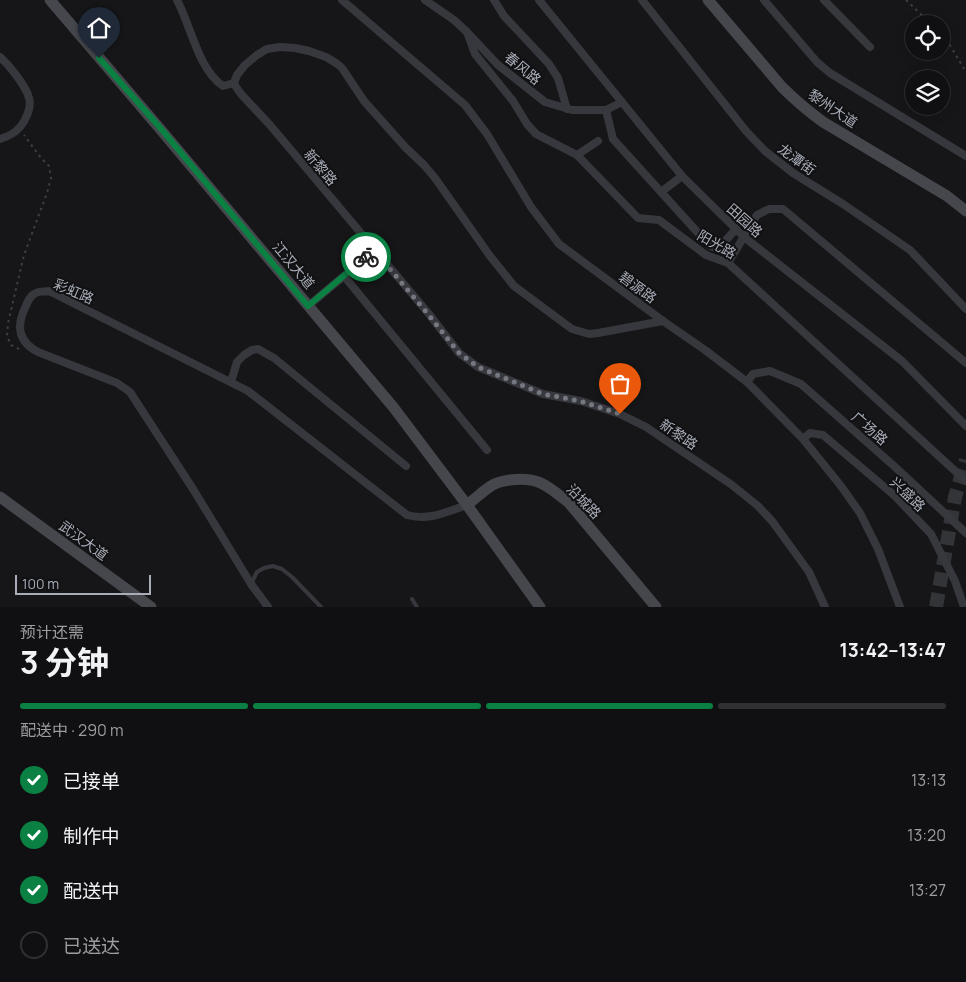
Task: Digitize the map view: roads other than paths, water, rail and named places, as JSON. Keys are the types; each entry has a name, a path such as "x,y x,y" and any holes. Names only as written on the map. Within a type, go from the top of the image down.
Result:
{"main road":[{"name":"江汉大道","path":"50,0 162,130 394,408 540,607"},
{"name":"黎州大道","path":"708,0 794,100 823,122 947,196 966,211"},
{"name":"沿城路","path":"467,505 491,486 501,482 523,478 536,480 569,503 656,607"},
{"name":"武汉大道","path":"0,497 151,607"}],"street":[{"path":"177,0 206,68 215,80 223,86 234,83 236,75 257,55 267,49 280,47 309,51 326,57 342,68 364,101 429,171 507,279 520,292 572,329 589,334 598,334 663,322"},
{"name":"碧源路","path":"342,0 466,105 487,134 531,207 559,244 747,382 803,439 860,513 878,549 900,607"},
{"name":"春风路","path":"425,0 454,20 498,65 545,102 572,110 606,110 622,102"},
{"name":"田园路","path":"539,0 682,176 736,230 902,361 966,426"},
{"name":"龙潭街","path":"642,0 746,131 765,151 793,174 843,204 910,250 966,309"},
{"path":"764,0 817,62 830,73 966,156"},
{"path":"824,0 870,47"},
{"path":"494,1 504,16 549,64 558,78 567,109"},
{"name":"阳光路","path":"467,32 475,54 513,101 527,124 536,134 577,155 638,218 659,220 706,256 728,263 966,481"},
{"path":"0,57 20,81 30,99 29,109 19,128 0,139"},
{"name":"新黎路","path":"234,83 240,94 270,125 459,353 478,367 543,394 580,401 620,414 646,427 739,490 772,521 809,572 825,607"},
{"path":"606,110 613,139 709,245 718,249 736,230"},
{"path":"577,155 598,141"},
{"path":"661,192 682,176"},
{"path":"728,263 757,215 770,209 783,208 966,363"},
{"path":"308,306 374,250"},
{"path":"344,276 486,450"},
{"name":"彩虹路","path":"251,584 193,489 130,392 117,382 29,348 22,338 19,329 20,317 29,299 36,293 48,291 248,391 408,515 417,518 436,516 467,505"},
{"path":"231,382 237,362 252,350 258,349 274,358 406,466"},
{"name":"广场路","path":"747,382 753,374 770,371 800,384 894,466 966,533"},
{"name":"兴盛路","path":"803,439 810,433 822,435 895,496 931,534 955,581 964,607"},
{"path":"251,584 268,607"}],"lane":[{"path":"251,584 257,572 273,566 282,569 292,577 321,607"},
{"path":"412,599 417,607"}],"tunnel":[{"path":"936,607 955,497 966,460"}]}
